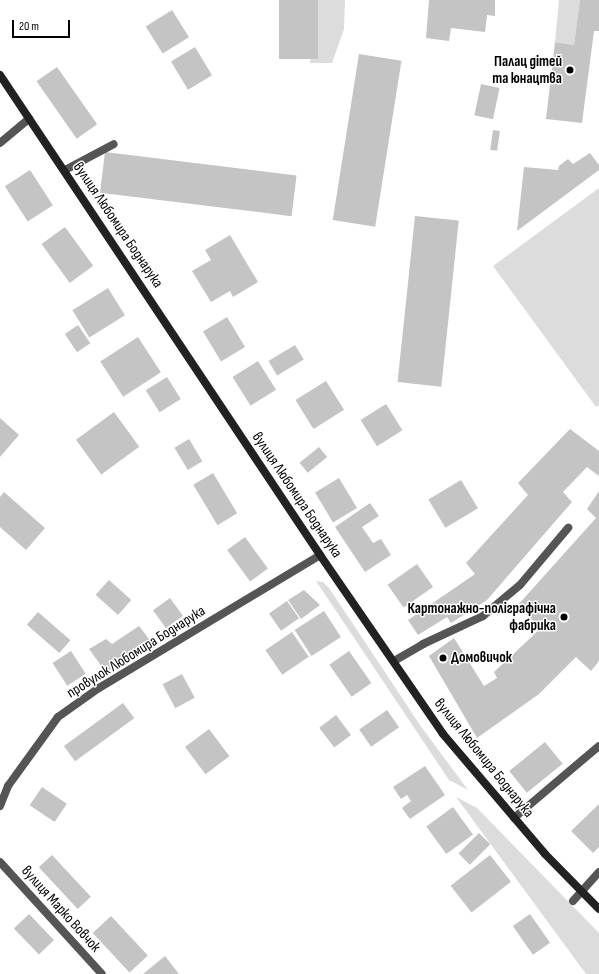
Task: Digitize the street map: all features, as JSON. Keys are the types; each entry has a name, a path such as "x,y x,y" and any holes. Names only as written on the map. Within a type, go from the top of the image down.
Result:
{"street":[{"name":"вулиця Любомира Боднарука","path":"0,75 65,170 320,554 443,734 514,818 580,892 599,909"},
{"path":"0,143 29,119"},
{"path":"65,170 114,144"},
{"path":"394,661 484,616 520,585 568,528"},
{"name":"провулок Любомира Боднарука","path":"0,806 12,780 58,717 99,688 320,554"},
{"path":"514,818 599,746"},
{"name":"вулиця Марко Вовчок","path":"0,862 102,974"},
{"path":"573,901 599,872"}],"shaded area":[{"path":"318,0 345,0 344,29 332,63 310,63"},
{"path":"559,0 580,0 574,45 555,42"},
{"path":"599,188 599,405 596,407 493,266"},
{"path":"316,581 323,582 329,588 420,725 468,790 449,780"},
{"path":"456,797 477,808 599,933 599,974 586,974"}],"building":[{"path":"279,0 318,0 318,59 279,59"},
{"path":"429,0 495,0 495,16 487,15 485,32 451,28 449,41 426,38"},
{"name":"Палац дітей та юнацтва","path":"580,0 599,0 599,31 594,31 582,123 546,119 555,42 574,45"},
{"path":"172,10 189,37 163,54 146,26"},
{"path":"195,47 212,75 188,90 171,61"},
{"path":"359,54 401,61 375,227 333,220"},
{"path":"57,67 97,124 77,139 37,81"},
{"path":"481,84 500,88 493,119 474,115"},
{"path":"493,130 500,131 497,151 490,150"},
{"path":"105,152 297,176 292,216 100,193"},
{"path":"590,153 599,165 599,170 517,231 524,167 558,170 559,166 568,159 573,164"},
{"path":"30,170 53,205 28,222 5,186"},
{"path":"415,216 459,221 441,387 398,382"},
{"path":"65,227 93,266 70,283 42,244"},
{"path":"230,235 258,282 233,297 230,291 211,302 192,271 211,260 205,250"},
{"path":"108,288 125,315 89,337 72,310"},
{"path":"227,317 245,347 221,361 203,331"},
{"path":"78,325 90,343 77,352 65,334"},
{"path":"138,337 161,372 123,397 100,362"},
{"path":"295,345 304,360 277,376 268,361"},
{"path":"258,361 276,390 251,406 233,377"},
{"path":"167,377 181,399 160,412 146,390"},
{"path":"326,381 344,410 313,429 295,400"},
{"path":"386,404 402,430 377,446 361,420"},
{"path":"114,412 139,447 101,474 76,440"},
{"path":"0,418 19,435 0,457"},
{"name":"Картонажно-поліграфічна фабрика","path":"570,429 599,451 599,476 587,467 563,492 572,502 487,600 451,623 447,617 418,635 408,620 475,574 466,563 528,495 518,483"},
{"path":"189,439 202,461 188,470 174,448"},
{"path":"319,447 327,457 308,473 300,463"},
{"path":"213,473 237,513 217,525 193,485"},
{"path":"339,478 357,508 333,522 315,492"},
{"path":"461,480 478,508 445,528 428,500"},
{"name":"Картонажно-поліграфічна фабрика","path":"599,491 599,661 591,671 576,657 539,694 477,738 429,656 454,638 484,686 497,678 494,672 541,628 517,606 596,518 587,509"},
{"path":"4,492 45,528 26,550 0,527 0,497"},
{"path":"370,503 379,516 362,527 373,543 381,539 391,555 365,572 335,527"},
{"path":"245,537 268,569 250,581 227,550"},
{"path":"417,564 433,587 404,608 388,585"},
{"path":"109,580 131,600 118,615 96,595"},
{"path":"304,590 320,605 301,619 288,600"},
{"path":"170,598 183,616 166,628 153,610"},
{"path":"287,601 299,618 281,631 269,614"},
{"path":"324,611 341,637 312,656 295,630"},
{"path":"38,612 70,640 59,653 27,625"},
{"path":"139,626 155,647 122,666 105,671 89,649 106,639 112,644"},
{"path":"292,632 309,657 282,675 265,650"},
{"path":"71,651 86,674 67,686 53,663"},
{"path":"349,651 371,683 352,697 329,665"},
{"path":"182,674 195,698 175,708 163,684"},
{"path":"123,703 134,718 75,761 64,746"},
{"path":"387,710 399,727 371,747 359,730"},
{"path":"336,715 351,735 334,748 319,728"},
{"path":"209,729 229,756 206,774 185,747"},
{"path":"545,742 563,764 527,793 509,771"},
{"path":"425,766 445,795 410,819 402,808 411,801 407,795 401,799 393,787"},
{"path":"42,787 67,804 55,822 30,805"},
{"path":"599,804 599,847 593,853 571,831"},
{"path":"453,807 473,835 446,854 426,826"},
{"path":"479,833 490,844 470,865 458,854"},
{"path":"52,855 91,897 78,909 39,867"},
{"path":"490,855 511,882 472,913 451,886"},
{"path":"29,914 54,940 39,954 14,929"},
{"path":"530,914 550,943 533,955 513,926"},
{"path":"111,916 148,955 130,973 93,933"},
{"path":"165,956 179,974 143,974"}],"place":[{"name":"Палац дітей та юнацтва","path":"570,70"},
{"name":"Картонажно-поліграфічна фабрика","path":"564,617"},
{"name":"Домовичок","path":"443,658"}]}
